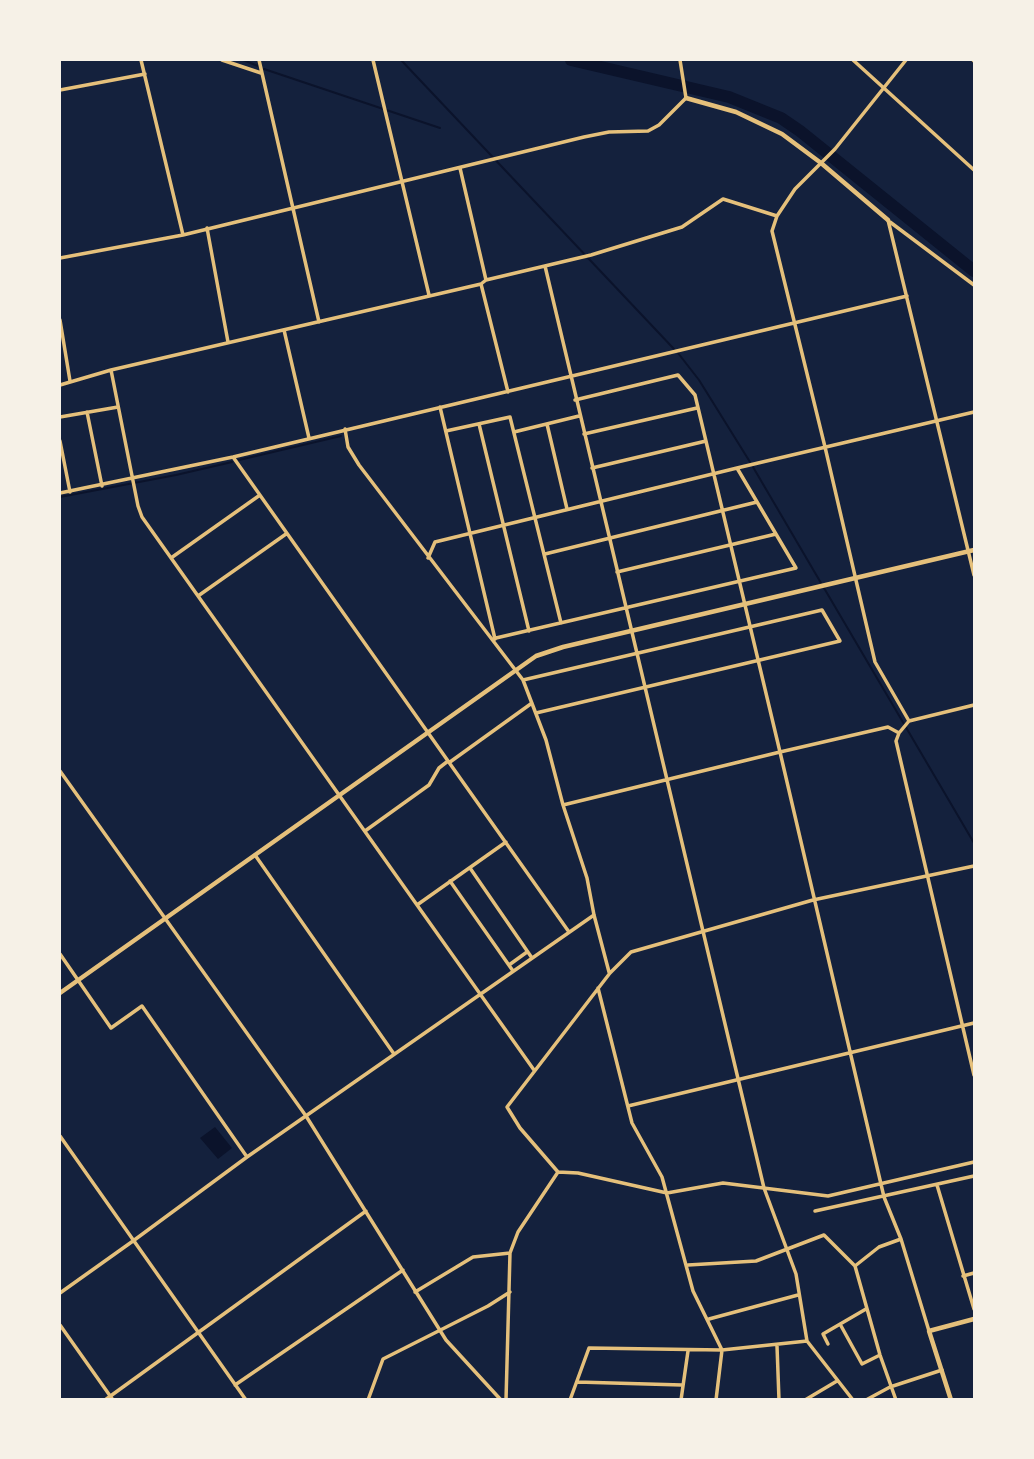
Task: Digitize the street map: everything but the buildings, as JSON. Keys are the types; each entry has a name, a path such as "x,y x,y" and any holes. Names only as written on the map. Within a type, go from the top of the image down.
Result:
{"street":[{"path":"141,60 183,235"},
{"path":"222,60 261,73"},
{"path":"267,60 259,61 261,73 318,322"},
{"path":"373,60 429,295"},
{"path":"680,60 685,95"},
{"path":"853,60 975,170"},
{"path":"906,60 835,149 795,189 777,216 772,231 875,662 909,721"},
{"path":"60,90 145,74"},
{"path":"60,258 183,235 584,137 609,132 648,131 659,125 685,95"},
{"path":"685,95 760,122 782,134 823,162 888,220 975,285"},
{"path":"460,167 486,281"},
{"path":"60,384 592,255 682,227 723,199 777,216"},
{"path":"888,220 972,551 975,575"},
{"path":"207,228 228,342"},
{"path":"545,266 635,654 764,1188 796,1274 807,1340 836,1381 853,1399"},
{"path":"481,284 508,392"},
{"path":"60,493 133,480 233,457 907,296"},
{"path":"60,320 70,381"},
{"path":"284,330 309,438"},
{"path":"111,370 142,517 534,1070"},
{"path":"575,400 678,375 695,395 741,581 813,900 852,1053 880,1184 901,1239 951,1399"},
{"path":"60,417 118,407"},
{"path":"440,407 495,639"},
{"path":"583,434 698,407"},
{"path":"86,412 102,486"},
{"path":"428,558 435,542 599,500 975,412"},
{"path":"514,432 579,416"},
{"path":"446,432 510,417 561,624"},
{"path":"479,424 528,631"},
{"path":"547,424 567,509"},
{"path":"345,429 348,446 359,465 428,558 495,639 523,680 546,740 563,805 587,878 610,973"},
{"path":"60,441 61,460 70,492"},
{"path":"592,468 706,441"},
{"path":"233,457 569,932"},
{"path":"495,639 796,568 737,468"},
{"path":"171,558 260,495"},
{"path":"544,554 757,502"},
{"path":"198,596 286,534"},
{"path":"617,572 776,534"},
{"path":"60,993 515,670 548,651 972,551"},
{"path":"523,680 822,610 840,641 536,713"},
{"path":"365,831 429,785 439,768 532,703"},
{"path":"975,705 909,721 896,741 975,1075"},
{"path":"563,805 888,727 899,733"},
{"path":"60,771 306,1116 446,1339 504,1399"},
{"path":"417,905 506,842"},
{"path":"255,855 394,1054"},
{"path":"975,866 813,900 704,933 641,948 623,958 610,973 507,1107 520,1128 558,1172 578,1173 667,1193 723,1182 828,1196 975,1162"},
{"path":"470,867 532,958"},
{"path":"450,881 513,971"},
{"path":"60,1293 247,1157 594,915"},
{"path":"509,965 527,952"},
{"path":"60,954 111,1027 142,1006 247,1157"},
{"path":"598,988 632,1123 662,1177 693,1291 722,1350 716,1399"},
{"path":"628,1106 975,1023"},
{"path":"60,1136 246,1399"},
{"path":"504,1399 510,1253 518,1232 558,1172"},
{"path":"815,1211 975,1177"},
{"path":"937,1185 975,1309"},
{"path":"105,1399 111,1398 197,1332 366,1211"},
{"path":"688,1265 756,1261 824,1235 855,1266 880,1355 896,1399"},
{"path":"855,1266 879,1247 901,1239"},
{"path":"415,1292 473,1257 510,1253"},
{"path":"235,1385 403,1270"},
{"path":"963,1276 975,1273"},
{"path":"368,1399 383,1359 488,1306 510,1292"},
{"path":"709,1319 798,1295"},
{"path":"828,1344 823,1334 866,1309"},
{"path":"929,1331 975,1319"},
{"path":"840,1324 862,1364 880,1355"},
{"path":"60,1325 111,1398"},
{"path":"570,1399 589,1348 722,1350 777,1346 807,1340"},
{"path":"777,1346 779,1399"},
{"path":"681,1399 688,1351"},
{"path":"866,1399 890,1387 942,1370"},
{"path":"805,1399 836,1381"},
{"path":"577,1382 682,1385"}],"water":[{"path":"215,1127 232,1148 218,1159 200,1138"}],"waterway":[{"path":"243,60 258,66"},
{"path":"401,60 674,349"},
{"path":"571,60 729,97 781,118 974,271"},
{"path":"264,69 440,128"},
{"path":"678,353 699,380 750,462"},
{"path":"239,460 341,436"},
{"path":"60,497 232,462"},
{"path":"753,467 821,583"},
{"path":"824,588 974,843"}]}
